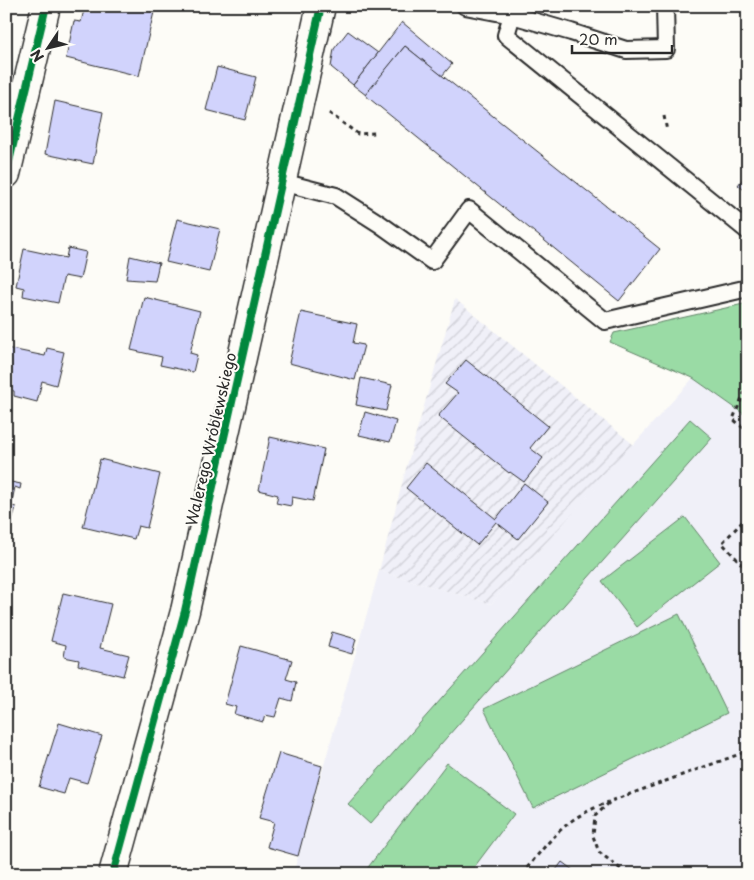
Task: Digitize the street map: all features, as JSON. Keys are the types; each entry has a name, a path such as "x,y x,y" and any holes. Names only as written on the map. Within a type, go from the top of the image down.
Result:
{"street":[{"path":"6,174 46,6"},
{"name":"Walerego Wróblewskiego","path":"113,874 185,611 321,6"}],"lane":[{"path":"470,7 512,15 626,50 666,49 665,6"},
{"path":"470,7 748,231"},
{"path":"506,35 512,15"},
{"path":"282,182 336,196 380,224 432,262 470,210 605,321 748,288"}],"path":[{"path":"302,94 358,134 375,133"},
{"path":"748,384 733,419 748,432"},
{"path":"748,516 722,543 748,571"},
{"path":"522,874 570,822 592,809 748,751"},
{"path":"610,801 595,816 593,836 599,852 627,874"}],"shaded area":[{"path":"455,299 634,445 491,604 379,571 407,465"},
{"path":"693,378 748,417 748,874 293,874 379,571 491,604"}],"green space":[{"path":"748,303 748,417 693,378 610,342 614,333"},
{"path":"690,419 712,438 370,824 348,804"},
{"path":"685,517 720,562 637,627 602,581"},
{"path":"679,614 727,713 533,808 484,709"},
{"path":"447,763 514,814 469,874 363,874"}],"building":[{"path":"85,6 96,6 119,11 120,6 130,6 154,12 139,76 66,58 74,21 81,22"},
{"path":"402,22 452,64 442,76 405,46 366,95 353,85"},
{"path":"348,31 378,53 353,85 331,67 334,49"},
{"path":"405,46 660,249 619,301 365,95"},
{"path":"217,67 256,77 245,120 206,110"},
{"path":"55,101 103,112 93,164 45,154"},
{"path":"748,172 748,193 738,185"},
{"path":"177,219 220,229 209,272 166,262"},
{"path":"68,248 86,252 80,279 64,276 58,303 23,296 24,288 16,286 24,249 66,258"},
{"path":"130,256 159,263 155,281 126,279"},
{"path":"144,297 200,311 190,353 197,355 193,372 160,365 162,357 131,350"},
{"path":"301,312 357,324 353,343 364,345 355,380 289,363"},
{"path":"6,348 45,356 47,348 64,352 56,385 42,381 37,402 14,396 14,391 6,389"},
{"path":"466,360 548,426 530,448 543,458 524,482 509,473 438,416 458,393 445,384"},
{"path":"361,378 392,385 386,411 356,405"},
{"path":"365,412 396,421 390,442 359,435"},
{"path":"270,437 324,449 313,501 292,497 291,506 276,503 278,495 259,490"},
{"path":"100,459 160,474 147,528 138,526 134,539 83,527"},
{"path":"426,463 496,519 524,483 548,502 518,539 496,522 477,545 406,488"},
{"path":"6,481 21,484 20,489 15,487 11,506 16,507 9,531 6,531"},
{"path":"63,593 111,604 100,648 129,655 123,676 78,665 79,660 64,657 66,645 51,641"},
{"path":"332,632 356,639 352,654 328,647"},
{"path":"241,646 292,660 286,679 296,682 292,701 281,698 275,717 265,715 263,722 234,714 236,707 225,704"},
{"path":"59,723 102,736 87,783 69,778 64,794 39,787"},
{"path":"279,753 322,766 298,856 267,847 274,822 259,818"},
{"path":"562,862 578,874 553,874"}],"cycle path":[{"path":"6,174 46,6"},
{"path":"113,874 185,611 321,6"}]}
